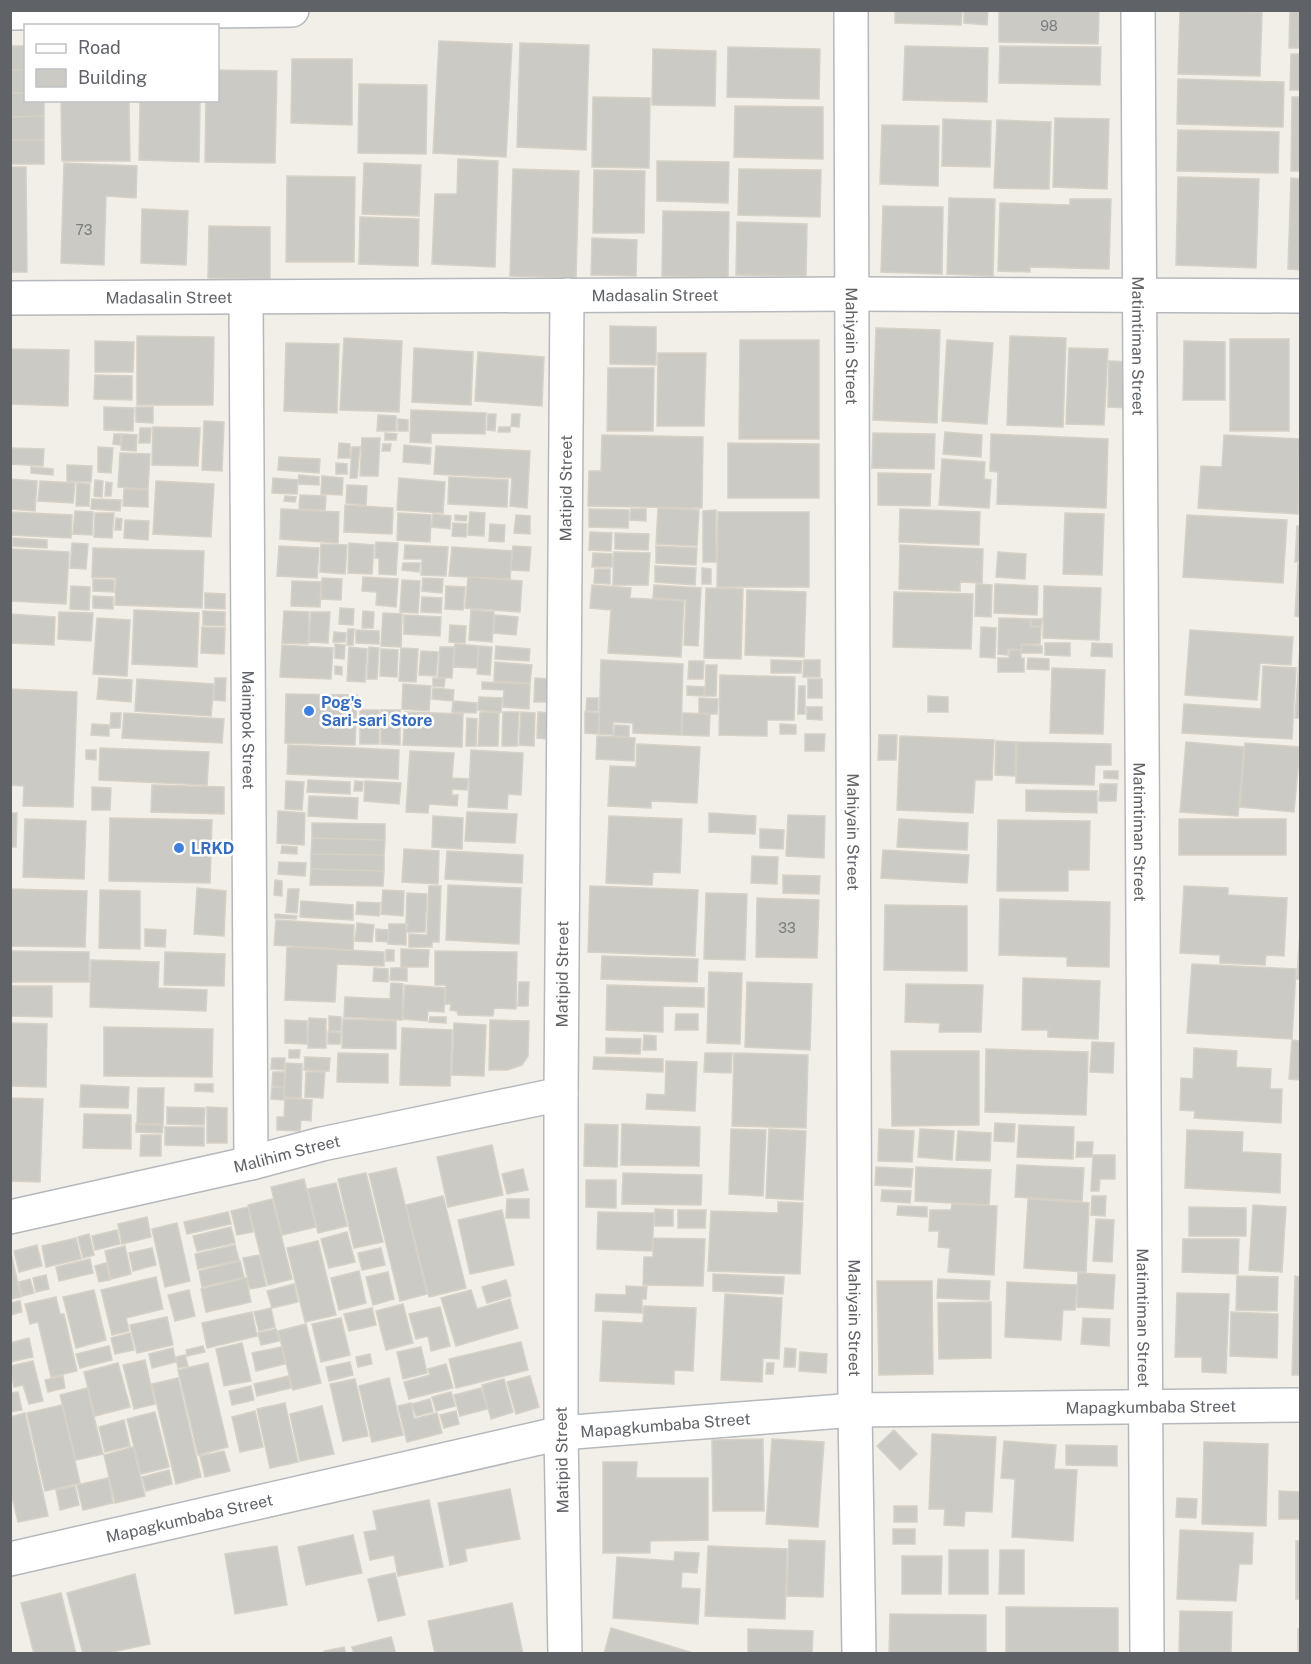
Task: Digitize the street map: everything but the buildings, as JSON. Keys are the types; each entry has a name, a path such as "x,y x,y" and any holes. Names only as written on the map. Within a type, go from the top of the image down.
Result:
{"street":[{"path":"10,13 292,10"},
{"name":"Mahiyain Street","path":"851,10 855,1410 859,1653"},
{"name":"Matimtiman Street","path":"1138,10 1147,1653"},
{"name":"Madasalin Street","path":"10,298 852,294 1300,296"},
{"name":"Matipid Street","path":"565,1653 561,1433 561,1094 567,296"},
{"name":"Maimpok Street","path":"246,298 251,1162"},
{"name":"Malihim Street","path":"10,1217 322,1144 561,1094"},
{"name":"Mapagkumbaba Street","path":"10,1559 561,1433 855,1410 1300,1405"}],"place":[{"name":"Pog's Sari-sari Store","path":"309,711"},
{"name":"LRKD","path":"179,848"}]}
